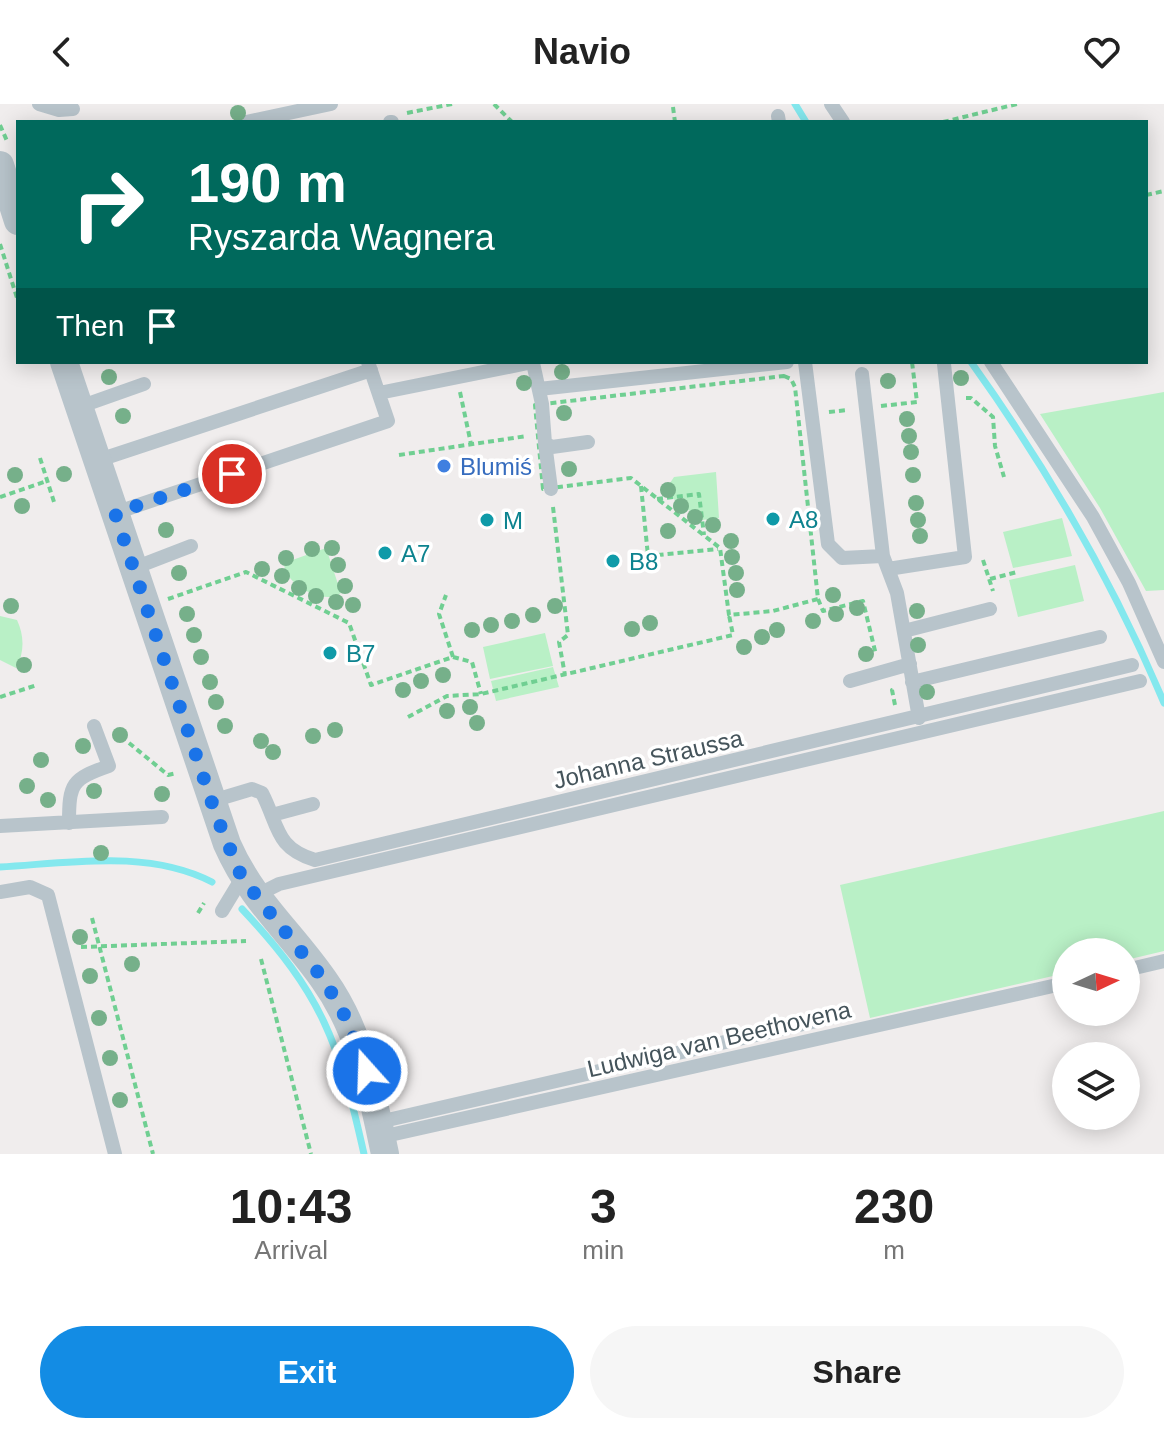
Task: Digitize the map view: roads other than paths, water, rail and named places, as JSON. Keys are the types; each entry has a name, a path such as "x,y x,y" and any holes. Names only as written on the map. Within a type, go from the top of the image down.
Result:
{"street":[{"path":"7,170 16,212"},
{"path":"65,364 212,801 248,887 324,980 346,1018 363,1059 382,1137"}],"lane":[{"path":"39,104 59,110 73,109"},
{"path":"255,120 331,104"},
{"path":"379,393 528,364"},
{"path":"533,364 541,439 551,489"},
{"path":"539,399 774,364"},
{"path":"805,364 828,544 842,558 886,562 965,557 944,364"},
{"path":"992,364 1093,517 1129,583 1164,662"},
{"path":"96,461 370,366 388,421 115,513"},
{"path":"862,374 886,562 897,593 919,718"},
{"path":"79,407 144,384"},
{"path":"541,439 552,447 588,442"},
{"path":"134,568 191,546"},
{"path":"904,631 990,609"},
{"path":"912,682 1100,637"},
{"path":"850,681 910,664"},
{"name":"Johanna Straussa","path":"212,801 252,789 262,793 283,844 297,855 315,860 1132,665"},
{"name":"Johanna Straussa","path":"248,887 279,884 1140,681"},
{"path":"69,823 72,785 79,777 109,766 94,726"},
{"path":"272,815 313,804"},
{"path":"0,826 162,817"},
{"path":"0,892 30,887 48,895 115,1154"},
{"path":"222,911 248,887"},
{"path":"1140,967 1164,961"},
{"name":"Ludwiga van Beethovena","path":"382,1137 1052,986"},
{"path":"382,1137 842,1015"}],"waterway":[{"path":"795,104 805,120"},
{"path":"972,364 1026,443 1077,527 1123,614 1164,703"},
{"path":"0,867 81,861 135,862 162,865 212,882"},
{"path":"242,909 291,967 324,1021 346,1080 364,1154"}],"place":[{"name":"Blumiś","path":"444,466"},
{"name":"A8","path":"773,519"},
{"name":"M","path":"487,520"},
{"name":"A7","path":"385,553"},
{"name":"B8","path":"613,561"},
{"name":"B7","path":"330,653"}]}
